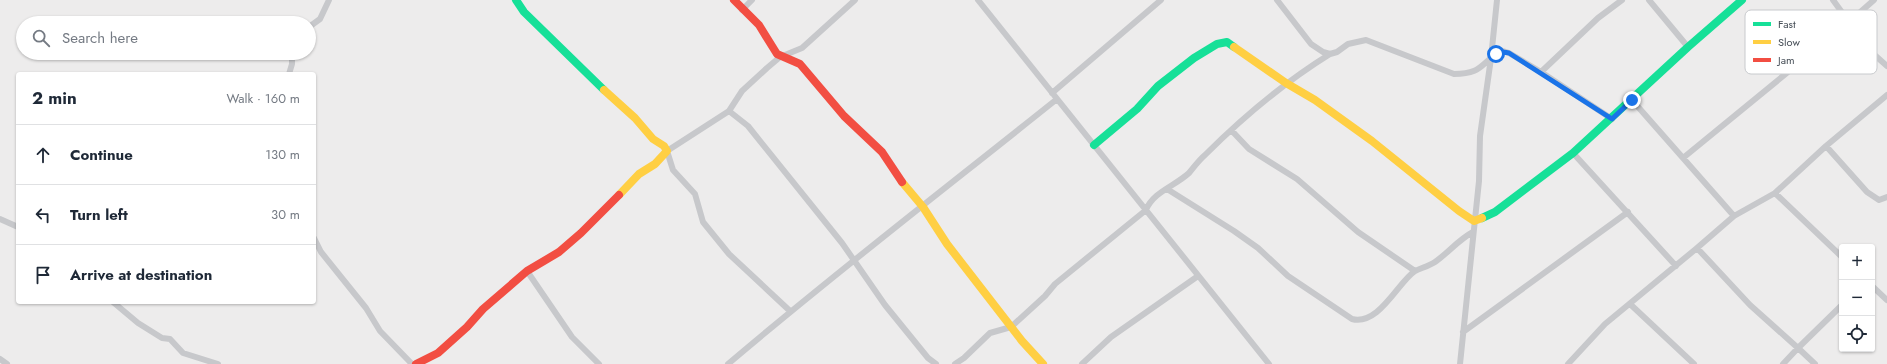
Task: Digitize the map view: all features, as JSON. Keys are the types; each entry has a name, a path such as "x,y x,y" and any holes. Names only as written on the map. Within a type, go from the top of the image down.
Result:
{"street":[{"path":"316,22 320,19 329,0"},
{"path":"516,0 524,12 537,22 586,74 630,113 653,139 664,146 673,170 695,194 703,222 729,254 790,311"},
{"path":"734,0 766,34 771,48 780,57 795,60 800,64 844,116 882,152 906,188 923,207 947,244 1011,327 1044,364"},
{"path":"742,10 752,0"},
{"path":"416,364 438,353 467,327 483,309 527,271 559,252 581,233 639,174 655,164 667,151 729,111 742,91 780,57 802,48 855,0"},
{"path":"978,0 1269,364"},
{"path":"1052,93 1161,0"},
{"path":"1277,0 1311,44 1323,52 1330,54"},
{"path":"1460,364 1479,181 1480,136 1491,58 1497,0"},
{"path":"1541,72 1598,18 1622,0"},
{"path":"1649,0 1688,47"},
{"path":"1474,221 1495,212 1573,153 1612,119 1688,47 1742,0"},
{"path":"1833,0 1840,10"},
{"path":"1863,10 1874,0"},
{"path":"955,364 964,358 990,333 1011,327 1055,284 1146,210 1151,201 1157,195 1188,174 1204,155 1286,83 1348,44 1366,40 1454,74 1466,74 1475,71 1491,58 1503,52 1509,53 1541,72 1612,119"},
{"path":"1094,145 1137,108 1158,86 1194,58 1222,42 1230,43 1286,83 1315,100 1372,141 1459,211 1474,221"},
{"path":"1877,57 1887,66"},
{"path":"290,72 293,60"},
{"path":"1683,158 1786,74"},
{"path":"1568,364 1605,324 1734,216 1775,192 1826,146 1887,95"},
{"path":"728,364 853,260 923,207 1057,98"},
{"path":"1632,100 1734,216"},
{"path":"729,111 748,126 818,212 885,305 928,358 936,364"},
{"path":"1232,131 1249,148 1297,179 1358,232 1415,272"},
{"path":"1826,146 1867,192 1879,200 1887,197"},
{"path":"1573,153 1676,266"},
{"path":"1167,189 1234,231 1258,248 1288,276 1352,319 1362,320 1379,309 1392,298 1415,272 1436,261 1462,238 1473,232"},
{"path":"1775,192 1839,254"},
{"path":"1463,332 1628,212"},
{"path":"0,219 16,226"},
{"path":"316,242 321,252 366,308 380,331 412,364"},
{"path":"1697,248 1750,305 1815,364"},
{"path":"527,271 572,337 599,364"},
{"path":"1082,364 1111,337 1198,276"},
{"path":"1875,289 1887,300"},
{"path":"115,304 138,323 162,338 170,339 183,353 218,364"},
{"path":"1630,304 1694,364"},
{"path":"1783,364 1839,308"},
{"path":"0,359 7,364"}],"traffic: fast":[{"path":"516,0 524,12 604,90"},
{"path":"1482,218 1495,212 1573,153 1688,47 1742,0"},
{"path":"1094,145 1137,109 1158,86 1194,58 1217,44 1227,42 1234,47"}],"traffic: slow":[{"path":"1234,47 1286,83 1315,100 1372,141 1459,211 1474,221 1482,218"},
{"path":"604,90 635,118 653,139 664,146 667,151 655,164 639,174 619,195"},
{"path":"902,182 923,207 947,244 1022,341 1043,364"}],"traffic: jam":[{"path":"734,0 759,25 777,54 800,64 844,116 882,152 902,182"},
{"path":"416,364 438,353 467,327 483,309 527,271 559,252 581,233 619,195"}],"route":[{"path":"1496,54 1503,52 1509,53 1541,72 1612,119 1632,100"}]}
